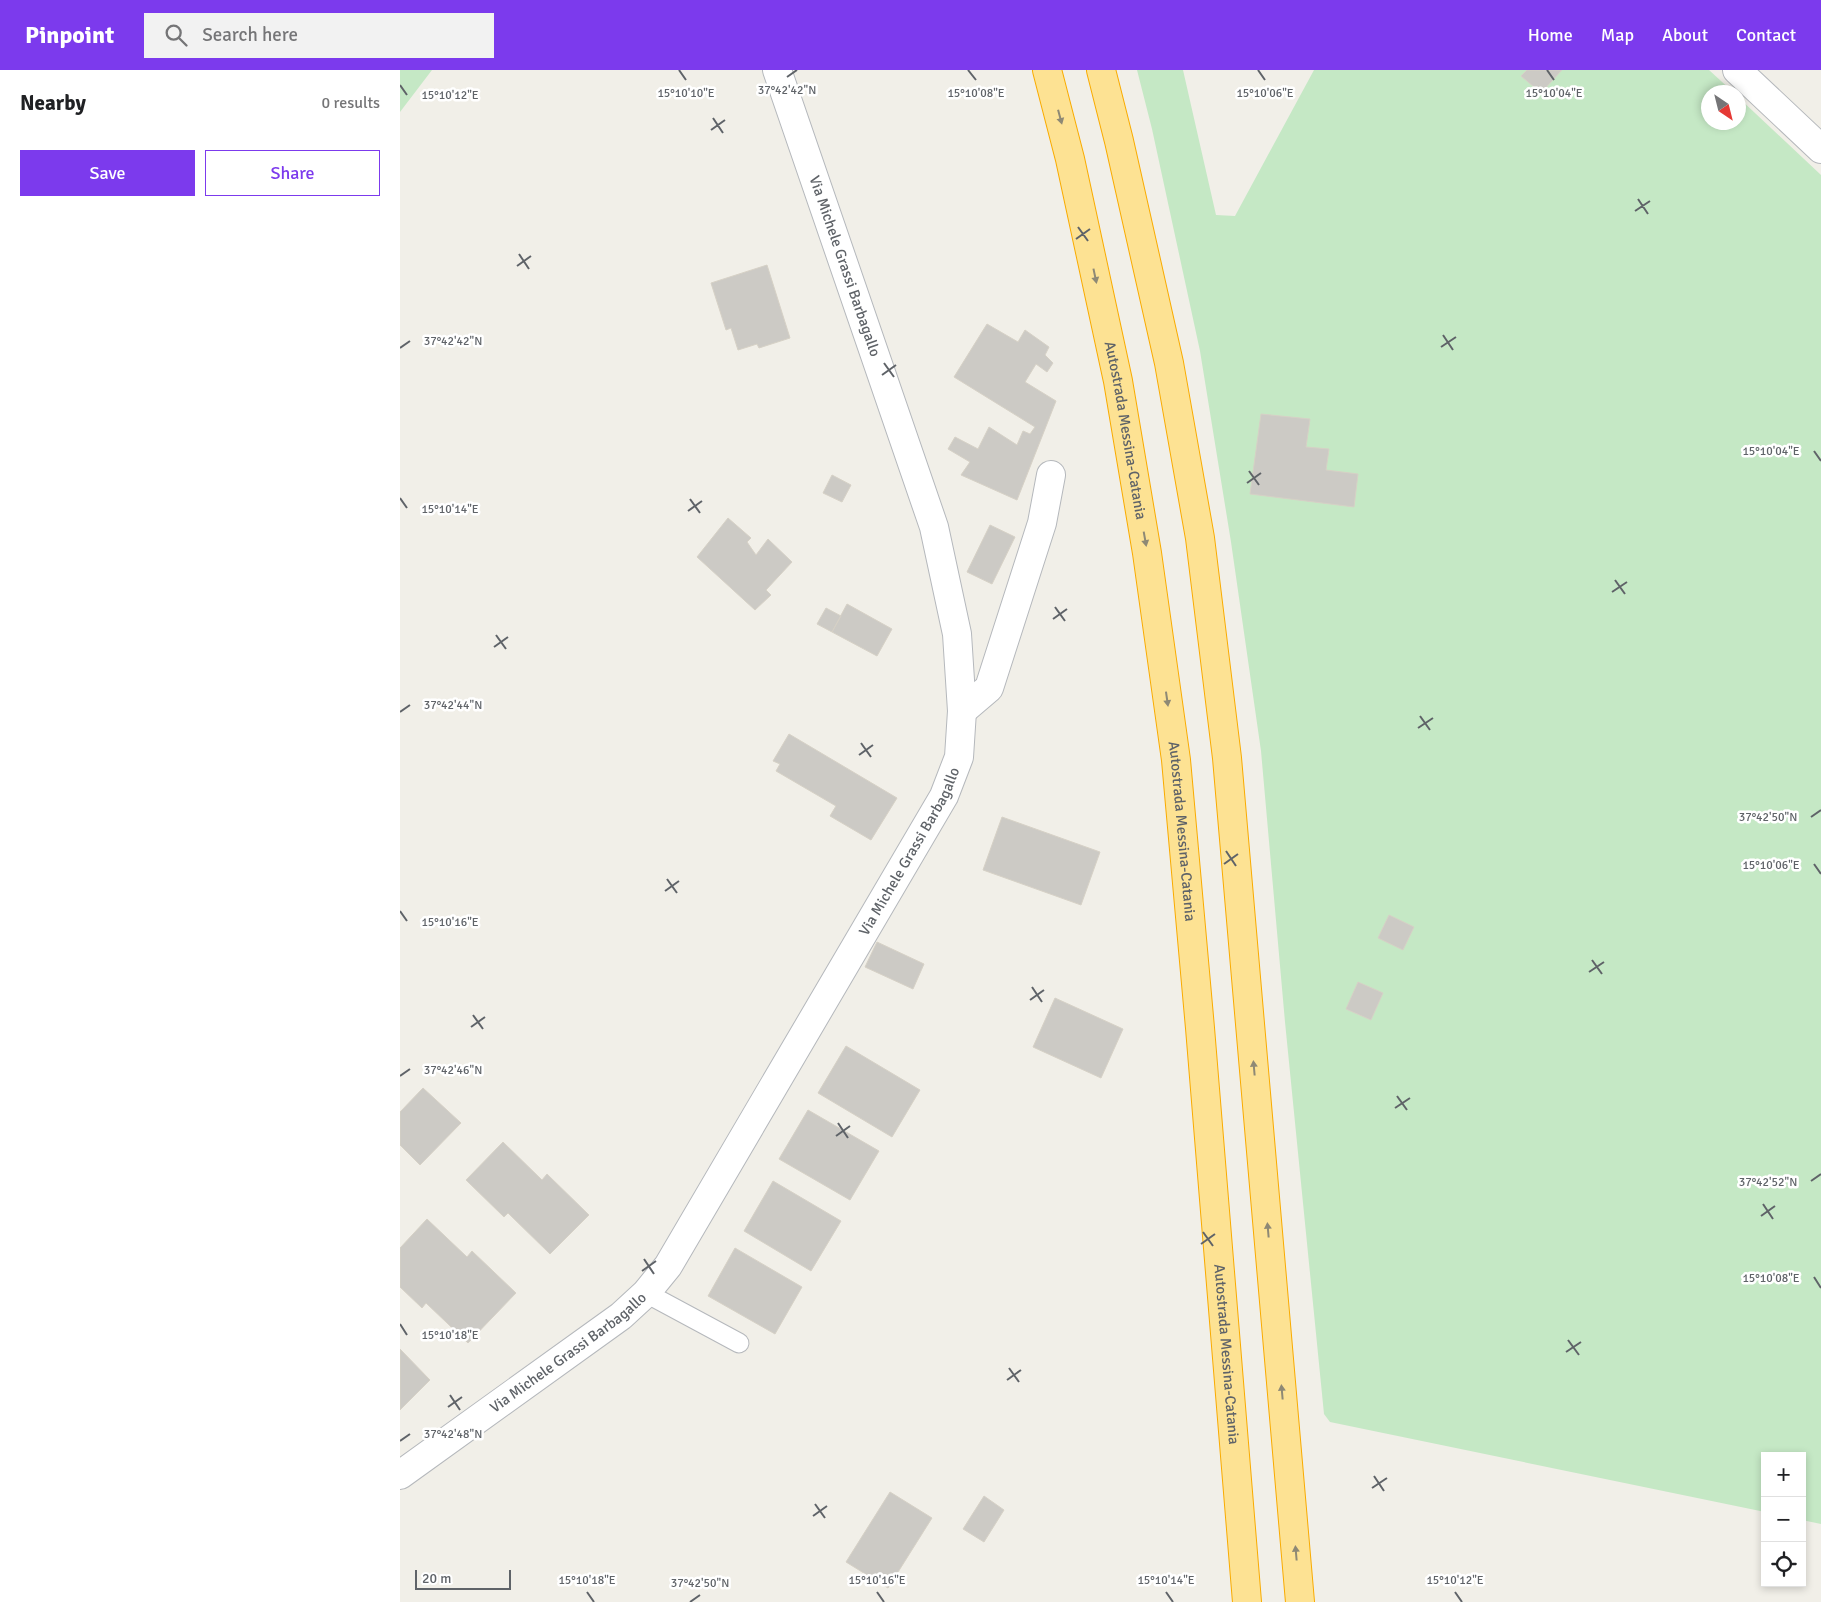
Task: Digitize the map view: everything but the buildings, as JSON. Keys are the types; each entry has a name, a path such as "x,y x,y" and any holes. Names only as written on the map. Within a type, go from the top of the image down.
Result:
{"highway":[{"name":"Autostrada Messina-Catania","path":"1047,70 1070,159 1118,381 1147,553 1174,750 1200,1028 1247,1602"},
{"path":"1101,70 1169,363 1200,538 1227,758 1300,1602"}],"street":[{"name":"Via Michele Grassi Barbagallo","path":"400,1475 621,1316 646,1293 668,1266 944,796 959,757 962,711 957,634 934,527 777,70"},
{"path":"1737,70 1821,149"},
{"path":"962,711 989,688 1042,523 1051,476"}],"lane":[{"path":"646,1293 739,1343"}],"green space":[{"path":"400,70 432,70 400,112"},
{"path":"1137,70 1183,70 1216,215 1235,216 1314,70 1709,70 1725,85 1701,85 1701,130 1746,130 1746,105 1821,175 1821,1524 1806,1521 1806,1452 1761,1452 1761,1511 1330,1422 1324,1414 1285,1022 1261,751 1231,542 1200,351 1152,129"}]}
